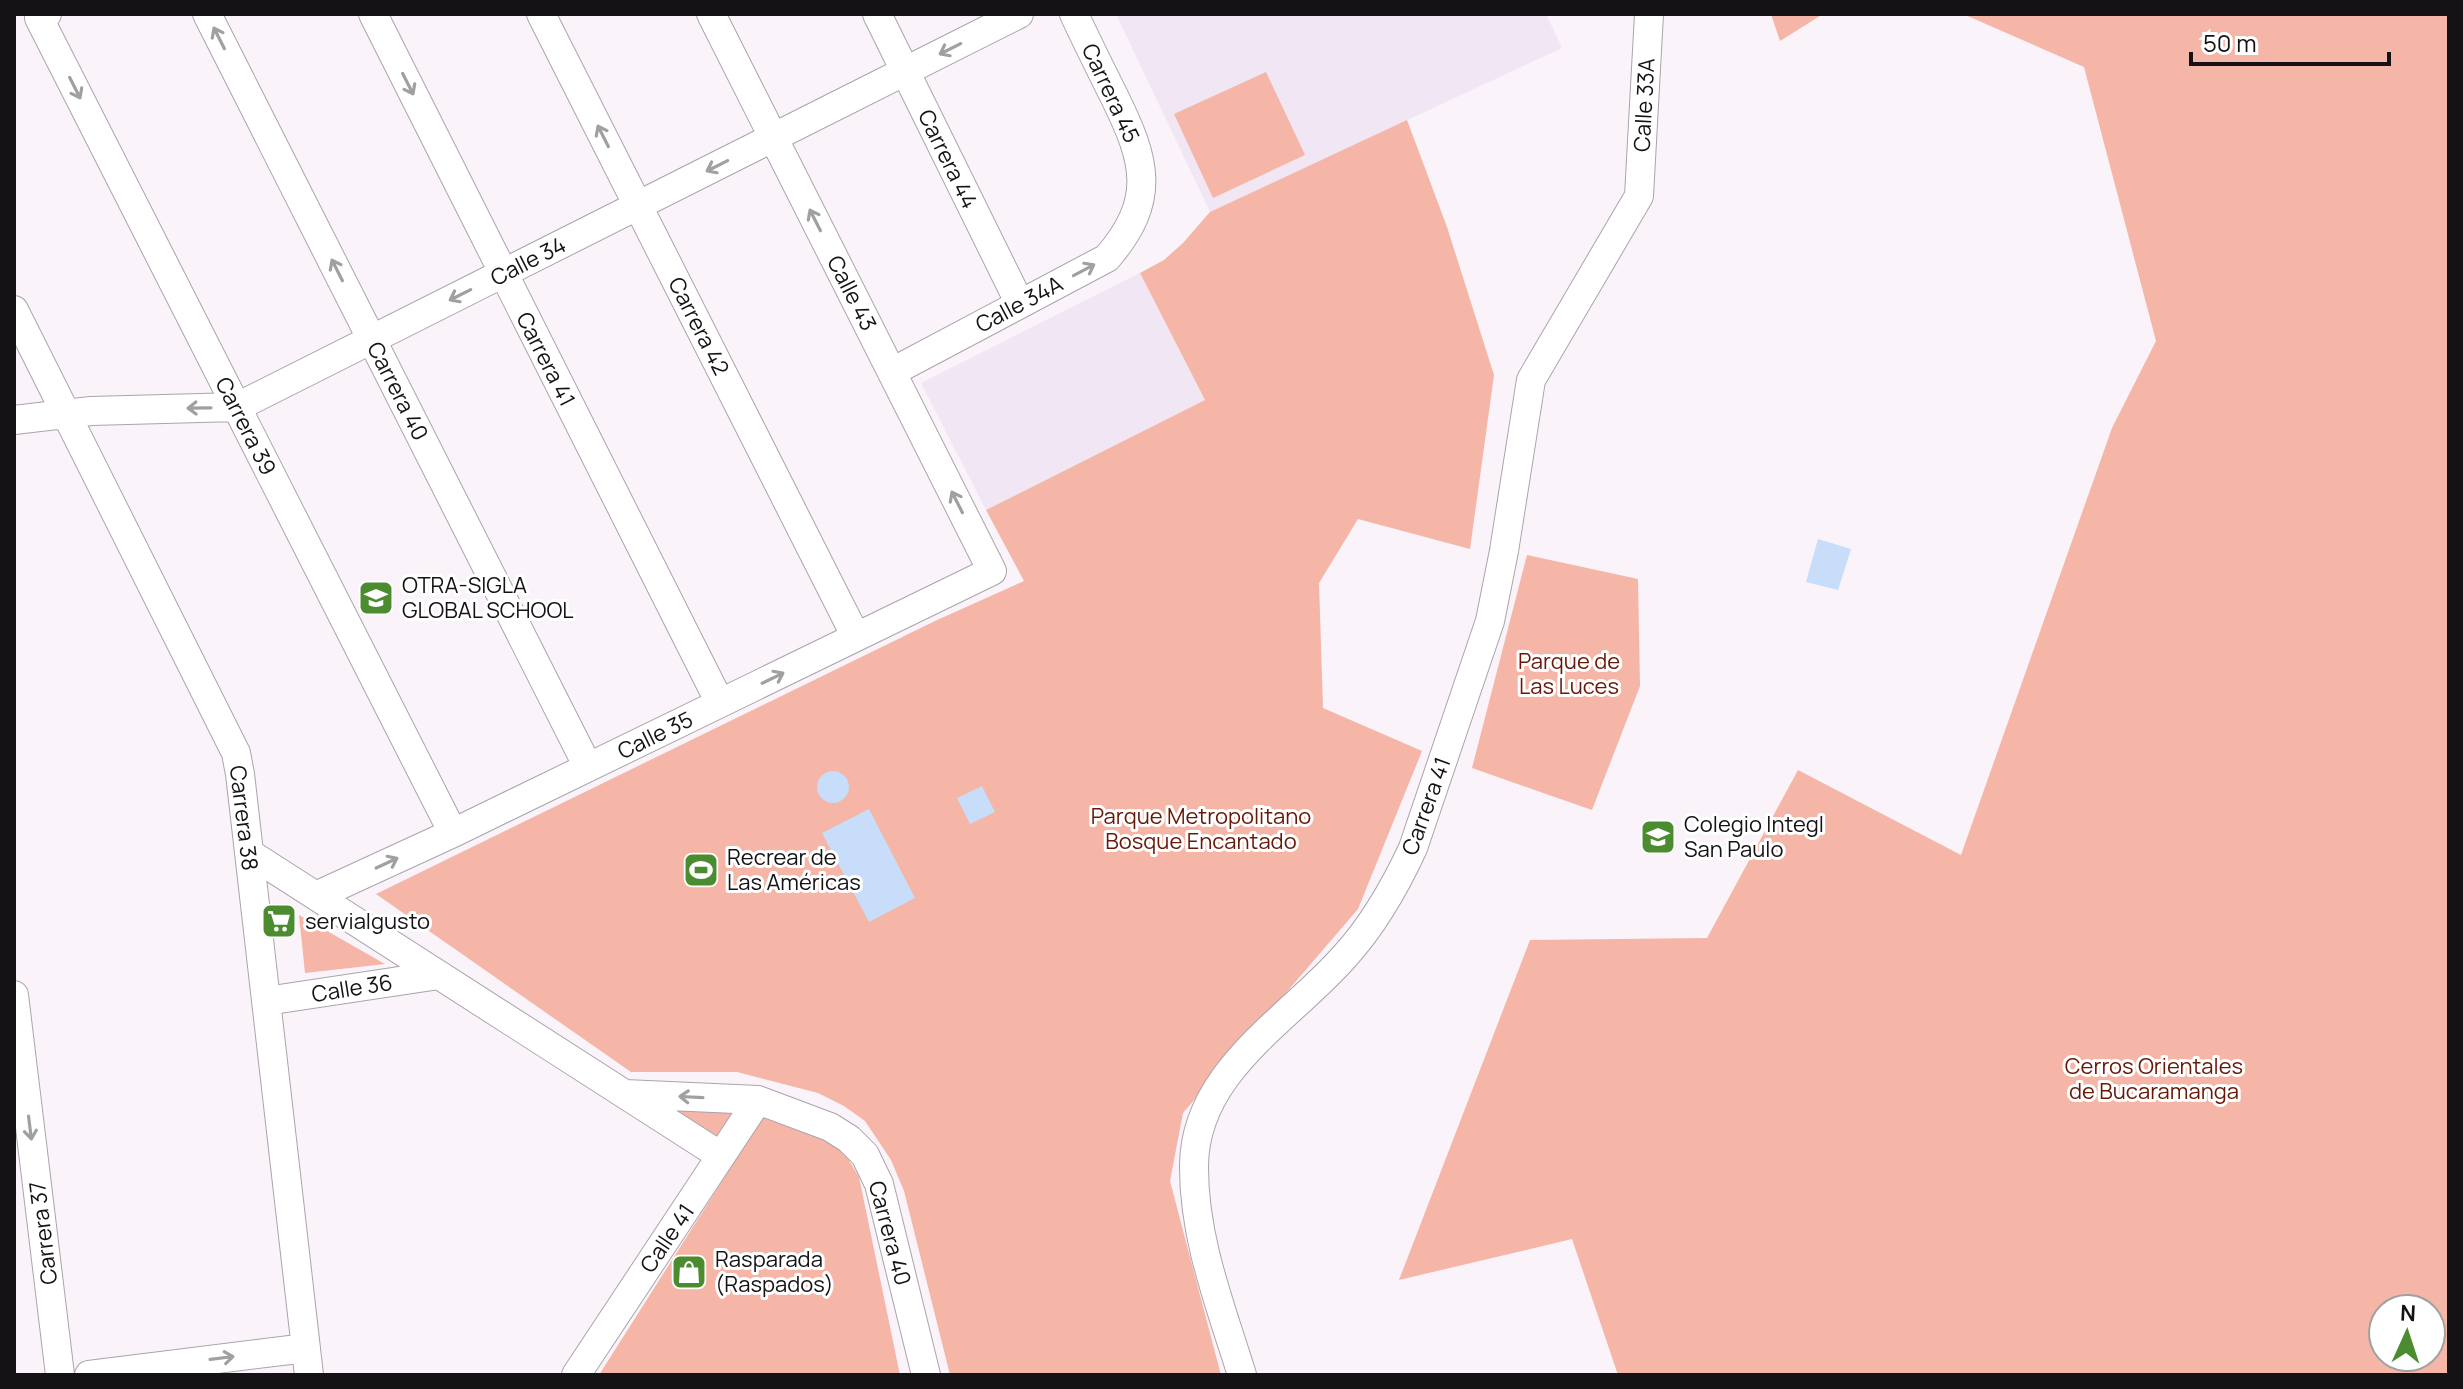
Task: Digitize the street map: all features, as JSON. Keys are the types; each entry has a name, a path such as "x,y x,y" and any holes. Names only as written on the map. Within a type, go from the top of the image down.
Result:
{"street":[{"name":"Carrera 40","path":"207,14 588,767"},
{"name":"Carrera 41","path":"373,14 720,703"},
{"name":"Carrera 42","path":"541,14 856,637"},
{"name":"Calle 43","path":"711,14 992,571"},
{"name":"Carrera 44","path":"877,14 1020,304"},
{"name":"Calle 34","path":"14,420 67,413 237,407 1019,14"},
{"name":"Carrera 45","path":"1074,14 1134,136 1142,164 1141,190 1133,221"},
{"name":"Calle 33A","path":"1639,196 1649,14"},
{"name":"Carrera 39","path":"43,16 453,833"},
{"name":"Carrera 41","path":"1242,1375 1203,1249 1196,1209 1194,1165 1200,1125 1217,1088 1250,1049 1345,957 1378,914 1401,875 1424,818 1490,621 1531,380 1639,196"},
{"name":"Calle 34A","path":"892,372 1107,258 1123,240 1133,221"},
{"name":"Carrera 38","path":"14,310 232,745 240,774 308,1361"},
{"name":"Calle 35","path":"316,896 453,833 992,571"},
{"path":"249,853 721,1156"},
{"name":"Calle 36","path":"266,1001 439,975"},
{"name":"Carrera 37","path":"14,995 19,1071 60,1375"},
{"name":"Carrera 40","path":"624,1094 758,1100 830,1127 849,1139 865,1155 879,1184 926,1375"},
{"name":"Calle 41","path":"576,1375 758,1100"},
{"path":"89,1375 308,1361"}],"shaded area":[{"path":"1116,14 1546,14 1562,48 1210,212"},
{"path":"1140,273 1205,400 986,510 921,383"}],"green space":[{"path":"1771,14 1823,14 1780,41"},
{"name":"Cerros Orientales de Bucaramanga","path":"1963,14 2449,14 2449,1375 1618,1375 1572,1239 1399,1280 1530,940 1707,938 1798,770 1961,855 2112,428 2156,341 2084,67"},
{"path":"1266,72 1305,155 1213,198 1174,114"},
{"name":"Parque Metropolitano Bosque Encantado","path":"1407,120 1447,227 1494,375 1470,549 1358,519 1319,583 1323,708 1422,751 1358,909 1183,1113 1170,1181 1221,1375 950,1375 904,1191 891,1160 865,1121 818,1093 737,1072 631,1072 376,894 935,621 1024,581 986,510 1205,400 1140,273 1164,260 1210,212"},
{"name":"Parque de Las Luces","path":"1527,555 1638,579 1640,686 1592,810 1472,768"},
{"path":"299,915 385,964 305,973"},
{"path":"667,1109 736,1110 719,1140"},
{"path":"764,1115 824,1136 843,1150 859,1177 900,1375 599,1375"}],"water":[{"path":"1818,539 1851,549 1838,590 1806,582"},
{"path":"833,771 844,776 849,787 844,798 833,803 822,798 817,787 822,776"},
{"path":"982,786 995,812 970,824 957,798"},
{"path":"869,809 915,898 869,922 822,833"}],"place":[{"name":"OTRA-SIGLA GLOBAL SCHOOL","path":"376,598"},
{"name":"Colegio Integl San Paulo","path":"1658,837"},
{"name":"Recrear de Las Américas","path":"701,870"},
{"name":"servialgusto","path":"279,921"},
{"name":"Rasparada (Raspados)","path":"689,1272"}]}
